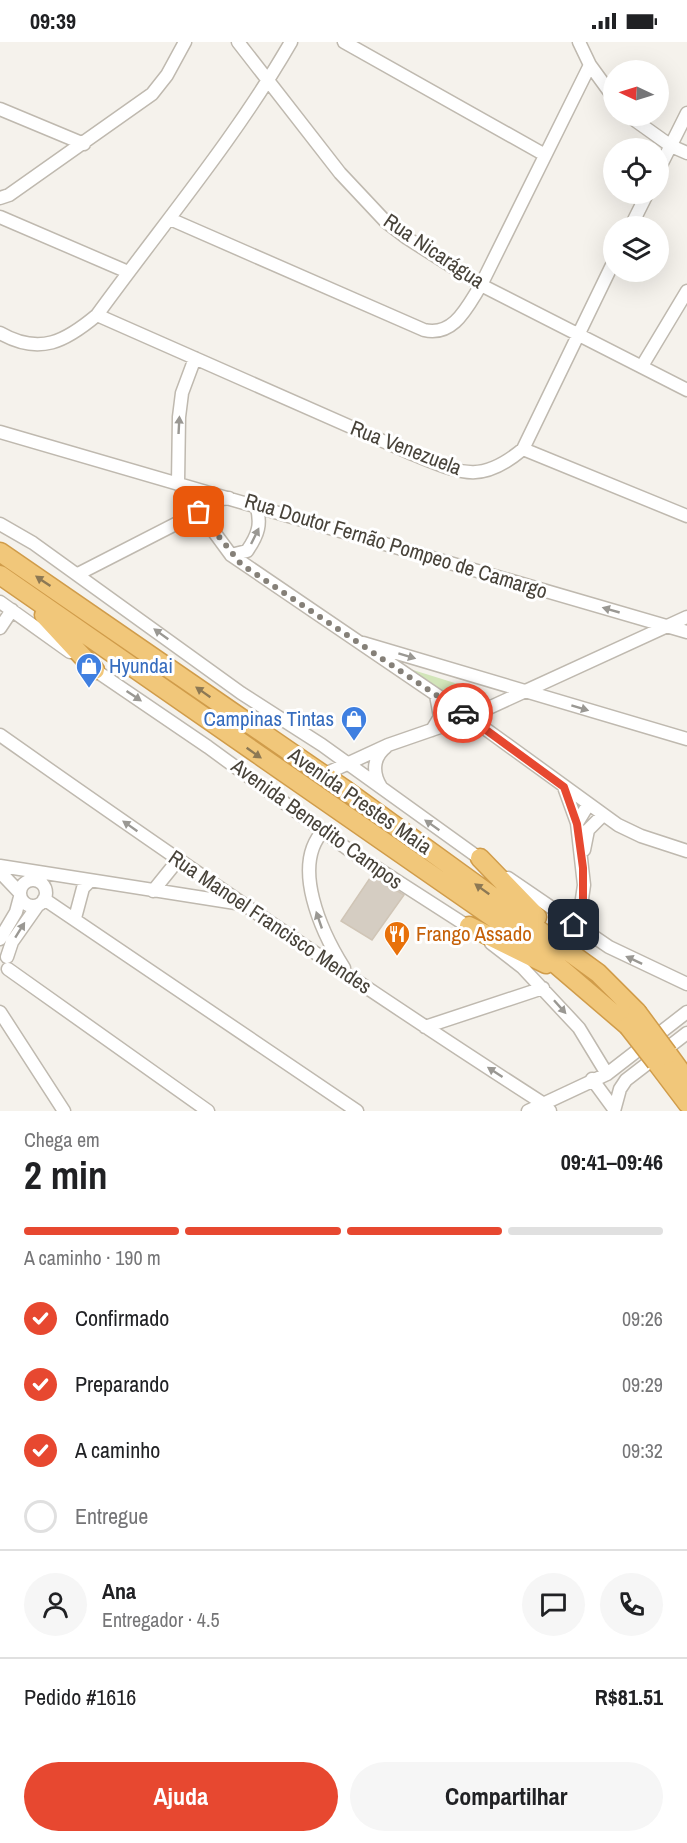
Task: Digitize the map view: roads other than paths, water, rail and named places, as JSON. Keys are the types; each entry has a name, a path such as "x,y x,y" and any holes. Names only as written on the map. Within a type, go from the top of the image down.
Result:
{"highway":[{"name":"Avenida Prestes Maia","path":"0,552 323,775 598,973 632,1019 670,1064"},
{"name":"Avenida Prestes Maia","path":"0,575 537,948 588,990 632,1019"},
{"path":"18,588 95,670"},
{"path":"480,858 552,932 598,973"},
{"path":"469,926 542,961 588,990"},
{"path":"670,1064 687,1080"},
{"path":"670,1064 687,1103"},
{"path":"670,1064 676,1111"}],"street":[{"path":"128,272 0,215 5,197 84,144 152,94 167,75 185,42"},
{"name":"Rua Nicarágua","path":"238,42 340,173 386,222 452,269 687,390"},
{"path":"0,333 10,339 33,345 54,344 74,335 97,315 215,159 268,82 291,42"},
{"path":"344,42 545,156"},
{"path":"579,42 590,65 603,83"},
{"path":"170,219 433,332 445,330 454,324 481,285 590,65"},
{"path":"0,109 84,144"},
{"path":"669,150 687,112"},
{"path":"643,126 671,146 687,153"},
{"name":"Rua Venezuela","path":"97,315 450,469 483,473 508,462 523,449 604,282"},
{"path":"642,366 687,291"},
{"path":"195,358 183,393 179,417 178,483 231,555 351,639 469,717 603,815 641,836 687,851"},
{"name":"Rua Doutor Fernão Pompeo de Camargo","path":"0,432 234,498 687,632"},
{"path":"523,449 687,516"},
{"path":"78,574 199,512 214,500 234,498"},
{"path":"231,555 247,551 258,532 260,523 256,505"},
{"path":"0,524 33,543 78,574 241,693 322,745 574,925 630,959 687,984"},
{"name":"Avenida Benedito Campos","path":"0,602 398,883 469,926 522,967 579,1028 607,1074"},
{"path":"0,628 12,610"},
{"path":"323,775 388,746 469,717 687,618"},
{"path":"351,639 687,739"},
{"path":"432,730 440,710 436,695"},
{"path":"432,730 462,728 491,734"},
{"name":"Rua Manoel Francisco Mendes","path":"0,735 177,860 346,972 425,1028 550,1109"},
{"path":"384,790 375,770 378,756 388,746"},
{"path":"564,787 577,824 582,860 583,900 574,925"},
{"path":"577,824 588,805"},
{"path":"582,860 588,830 603,815"},
{"path":"324,830 313,841 310,850 309,864 314,897 320,925 346,972"},
{"path":"153,891 177,860"},
{"path":"0,866 246,905"},
{"path":"0,872 30,905 41,902 75,918 357,1111"},
{"path":"0,939 16,912 25,882 38,881 45,890 41,902 12,942 4,963 208,1111"},
{"path":"75,918 83,888 90,881"},
{"path":"425,1028 543,988"},
{"path":"0,1012 64,1111"},
{"path":"528,1111 550,1109 558,1097 592,1079 607,1074 687,1012"},
{"path":"614,1110 620,1089 626,1080 687,1033"},
{"path":"607,1074 626,1080"},
{"path":"592,1079 614,1110"}],"place":[{"name":"Hyundai","path":"89,689"},
{"name":"Campinas Tintas","path":"354,742"},
{"name":"Frango Assado","path":"397,957"}]}
